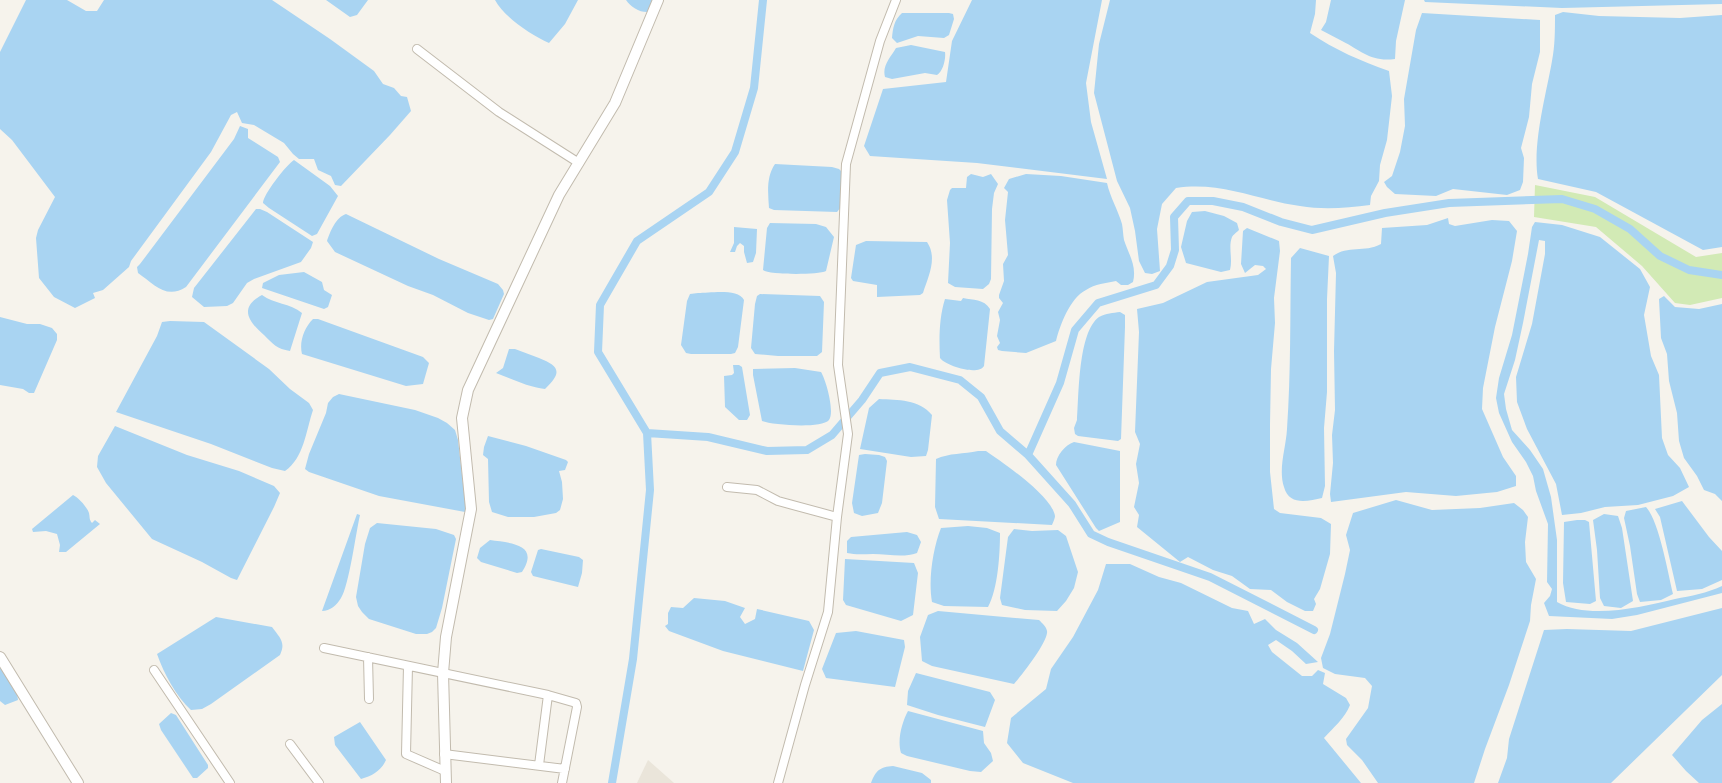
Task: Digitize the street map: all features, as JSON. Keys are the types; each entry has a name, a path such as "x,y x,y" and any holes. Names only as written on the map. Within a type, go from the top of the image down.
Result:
{"street":[{"path":"446,783 444,754 443,673 446,637 471,509 462,418 468,390 560,195 615,103 658,0"},
{"path":"778,783 805,685 828,612 837,517 848,434 838,365 846,164 880,41 896,0"},
{"path":"417,49 498,112 579,163"},
{"path":"727,487 757,490 765,493 778,502 837,517"},
{"path":"324,648 548,695 576,703 577,707 562,783"},
{"path":"0,657 78,783"},
{"path":"368,657 370,699"},
{"path":"408,666 406,754 445,771"},
{"path":"154,670 230,783"},
{"path":"539,766 548,695"},
{"path":"290,744 319,783"},
{"path":"444,754 565,769"}],"shaded area":[{"path":"648,760 674,783 637,783"}],"green space":[{"path":"1535,185 1595,197 1696,257 1722,253 1722,298 1690,305 1675,303 1642,266 1596,227 1534,217"}],"water":[{"path":"26,0 67,0 86,11 97,11 104,0 272,0 374,71 383,84 394,88 401,96 407,97 411,111 341,186 335,185 331,176 318,170 314,159 299,159 284,143 254,125 242,123 237,112 231,115 211,152 131,261 129,267 103,290 93,293 95,298 75,308 54,297 39,278 36,238 38,230 55,197 12,140 0,129 0,52"},
{"path":"326,0 368,0 357,15 350,17"},
{"path":"495,0 578,0 565,24 549,43 534,35 511,19"},
{"path":"626,0 655,0 649,12 642,12 630,5"},
{"path":"972,0 1102,0 1086,83 1091,122 1107,179 977,163 870,156 864,146 883,89 946,82 952,41"},
{"path":"1110,0 1316,0 1315,14 1310,33 1348,55 1389,71 1392,96 1387,140 1380,165 1379,181 1371,196 1370,205 1317,208 1284,203 1224,189 1208,187 1176,188 1162,204 1157,229 1160,271 1152,274 1145,273 1139,261 1130,208 1117,181 1094,93 1099,44"},
{"path":"1331,0 1405,0 1396,41 1395,59 1379,59 1367,55 1321,30 1326,22"},
{"path":"1424,0 1722,0 1722,4 1562,8 1425,2"},
{"path":"1563,12 1599,16 1680,18 1722,15 1722,247 1703,250 1596,192 1538,179 1538,136 1553,55 1555,15"},
{"path":"902,13 949,13 953,14 954,19 949,35 944,38 918,36 897,43 892,38 894,24"},
{"path":"1422,13 1540,20 1540,52 1532,84 1529,117 1521,148 1524,158 1523,182 1520,190 1507,195 1453,189 1436,196 1395,194 1384,182 1392,176 1400,152 1405,126 1404,99 1416,30"},
{"path":"911,45 945,52 944,65 941,71 937,75 925,73 892,79 885,77 884,73 886,66 896,48"},
{"path":"240,126 248,129 248,138 278,157 280,162 186,287 179,291 172,292 160,289 138,273 137,267 234,139"},
{"path":"294,160 330,186 338,196 317,234 312,236 263,203 276,180"},
{"path":"775,164 832,167 839,169 843,173 841,207 837,212 774,210 769,208 769,180"},
{"path":"971,174 983,177 991,174 998,184 994,193 992,209 991,279 989,284 983,289 955,287 948,283 950,243 947,200 952,188 966,188 967,177"},
{"path":"1026,174 1061,176 1107,183 1122,224 1124,240 1132,261 1134,276 1133,282 1128,285 1121,285 1116,281 1108,282 1093,286 1080,294 1066,312 1056,341 1026,353 998,350 997,347 1000,343 997,336 1000,320 998,312 1003,303 999,298 999,295 1004,281 1003,264 1008,255 1005,220 1008,192 1004,188 1009,179"},
{"path":"256,209 267,212 313,242 311,248 301,262 247,283 233,303 227,306 204,307 192,297 194,288"},
{"path":"1205,211 1224,216 1237,223 1239,230 1233,236 1231,241 1230,270 1221,272 1186,263 1181,247 1187,221 1192,212"},
{"path":"346,214 439,259 498,284 503,290 504,294 493,319 489,320 468,313 433,295 408,286 335,252 327,241 336,221"},
{"path":"1448,218 1449,224 1455,226 1492,220 1509,221 1517,231 1512,261 1495,327 1483,388 1482,409 1503,457 1516,476 1516,486 1497,492 1456,496 1406,492 1331,502 1330,494 1333,463 1332,435 1335,410 1334,351 1336,273 1333,256 1344,251 1375,247 1381,244 1382,228 1427,225"},
{"path":"1535,222 1562,225 1600,237 1640,269 1650,287 1644,315 1651,356 1659,375 1662,438 1668,455 1680,468 1689,487 1673,496 1638,505 1605,507 1581,513 1562,515 1556,484 1527,429 1517,402 1516,377 1532,324 1545,254 1545,241 1539,240 1515,360 1504,394 1506,409 1512,430 1530,450 1543,469 1551,497 1557,540 1557,602 1584,610 1599,611 1647,605 1711,591 1722,586 1722,593 1637,615 1612,619 1549,616 1544,603 1550,596 1552,589 1547,582 1548,524 1536,491 1533,476 1526,462 1512,442 1499,413 1496,398 1499,378 1512,335 1532,227"},
{"path":"770,223 816,224 826,227 834,237 826,271 794,274 774,273 763,270 767,228"},
{"path":"734,227 757,229 756,253 753,262 747,263 744,246 740,243 735,252 730,252 734,243"},
{"path":"1247,228 1279,241 1280,251 1274,298 1275,323 1271,369 1270,472 1274,509 1280,513 1321,518 1331,524 1330,554 1320,589 1314,599 1316,604 1313,611 1305,611 1287,602 1271,590 1250,589 1232,576 1213,570 1188,557 1180,562 1137,527 1139,515 1134,507 1139,483 1136,464 1140,444 1135,432 1139,332 1137,309 1163,303 1207,282 1258,275 1266,269 1263,266 1255,265 1245,273 1241,264 1243,231"},
{"path":"866,241 927,242 932,254 932,261 923,293 920,295 877,297 877,285 853,281 851,278 856,245"},
{"path":"1300,248 1329,256 1327,299 1327,392 1324,428 1325,486 1322,498 1305,501 1295,500 1290,497 1286,493 1282,480 1290,365 1291,258"},
{"path":"304,272 322,282 324,290 332,295 328,307 324,309 262,288 263,283 279,275"},
{"path":"730,293 741,296 744,300 738,347 735,353 691,354 686,353 681,345 687,301 690,294"},
{"path":"760,294 820,296 824,302 822,352 817,356 778,356 755,354 751,348 755,304 757,296"},
{"path":"262,295 292,307 302,313 290,351 278,347 250,320 248,310 250,305"},
{"path":"1664,296 1675,307 1699,309 1722,304 1722,501 1715,494 1704,490 1697,476 1684,458 1679,441 1677,413 1669,381 1667,354 1661,338 1659,299"},
{"path":"963,298 985,303 990,309 984,366 981,369 962,369 943,361 940,358 940,328 945,299 961,301"},
{"path":"1120,312 1125,315 1121,439 1118,441 1078,436 1075,434 1074,428 1077,420 1079,380 1083,350 1087,336 1092,325 1099,317"},
{"path":"0,317 27,324 40,324 52,328 57,334 57,340 34,393 29,393 23,389 0,385"},
{"path":"313,319 318,319 423,357 429,363 423,384 406,386 302,354 301,345 303,335"},
{"path":"162,322 204,322 269,369 290,389 309,403 313,410 304,444 296,459 285,471 272,468 211,444 116,412 157,336"},
{"path":"509,349 515,349 551,364 556,370 556,374 551,383 545,389 539,388 526,385 496,373 503,368"},
{"path":"733,365 739,365 742,367 750,415 747,420 739,420 725,407 724,376 732,375 734,373"},
{"path":"795,368 821,372 830,403 831,416 829,420 817,425 786,425 762,421 753,369"},
{"path":"339,394 415,410 438,418 455,430 458,440 465,512 379,496 309,472 305,469 309,454 326,413 328,403 333,397"},
{"path":"879,399 901,400 915,403 927,410 932,415 926,456 911,457 860,449 869,408"},
{"path":"115,426 187,455 239,471 274,486 280,493 237,580 152,539 106,483 97,467 98,456"},
{"path":"488,436 526,446 568,462 565,470 559,471 562,482 563,499 560,510 556,513 534,517 508,517 492,512 489,502 488,459 483,455"},
{"path":"1074,442 1120,451 1120,522 1099,531 1056,465 1062,451"},
{"path":"978,451 986,451 1014,471 1045,499 1052,508 1055,516 1052,525 939,519 935,507 936,459"},
{"path":"859,455 879,455 885,457 887,461 882,503 878,513 862,516 854,513 852,503"},
{"path":"73,495 80,500 86,508 92,523 95,520 100,524 66,552 59,552 60,545 57,534 46,531 33,532 32,529"},
{"path":"1396,500 1432,510 1480,508 1514,503 1523,510 1528,517 1525,542 1526,562 1536,579 1531,605 1530,621 1474,783 1378,783 1362,760 1347,745 1346,739 1368,708 1372,686 1365,678 1335,674 1323,668 1321,658 1330,634 1350,550 1346,535 1353,513"},
{"path":"1682,501 1709,537 1722,551 1722,580 1702,589 1677,591 1660,517 1655,509"},
{"path":"1646,507 1651,514 1659,535 1673,594 1661,600 1640,602 1637,594 1624,518 1626,511"},
{"path":"357,514 360,515 344,592 335,605 328,610 322,611"},
{"path":"1604,514 1618,516 1622,528 1633,601 1621,608 1604,606 1600,598 1597,550 1593,520"},
{"path":"1585,520 1589,522 1596,601 1590,604 1566,602 1563,583 1564,522"},
{"path":"377,523 436,529 454,535 456,539 442,608 436,628 432,632 427,634 416,634 369,619 358,606 356,597 365,544 370,528"},
{"path":"968,526 987,528 1000,533 999,561 996,581 988,607 944,606 932,602 932,564 941,528"},
{"path":"1014,529 1032,531 1058,530 1066,536 1078,572 1074,588 1066,601 1057,611 1025,610 1002,605 1000,598 1008,537"},
{"path":"907,532 917,535 921,542 917,553 901,556 847,553 847,541 851,537"},
{"path":"490,540 514,544 525,550 528,556 527,563 522,572 517,573 481,562 477,558 480,548"},
{"path":"541,549 579,557 583,560 582,573 578,587 533,576 531,572 538,550"},
{"path":"845,559 914,563 918,573 913,615 901,621 846,605 843,600"},
{"path":"1106,564 1130,564 1159,577 1181,583 1232,608 1248,611 1254,624 1265,619 1276,630 1297,643 1318,662 1306,664 1292,651 1276,640 1268,645 1272,652 1302,676 1312,676 1318,670 1325,673 1323,684 1346,698 1350,705 1348,710 1324,738 1361,783 1073,783 1023,763 1007,743 1011,718 1046,689 1051,669 1073,637 1098,590"},
{"path":"694,598 725,601 745,608 740,617 745,624 755,619 757,609 809,621 814,630 803,671 723,651 669,631 665,626 668,624 668,613 671,607 683,608"},
{"path":"1722,608 1722,675 1611,783 1498,783 1507,758 1509,739 1544,630 1567,629 1631,631"},
{"path":"938,611 1039,620 1046,627 1046,638 1028,667 1014,684 932,666 922,661 920,637 928,615"},
{"path":"216,617 272,627 280,637 282,651 280,655 211,704 202,709 191,710 180,698 171,684 157,654"},
{"path":"856,631 904,640 905,647 895,687 826,678 822,669 836,633"},
{"path":"0,667 17,693 18,700 5,705 0,701"},
{"path":"916,673 990,692 995,700 985,727 938,715 907,705 908,691"},
{"path":"1722,704 1722,783 1699,783 1672,755 1702,720"},
{"path":"908,711 983,731 984,743 991,753 993,761 981,772 970,771 907,756 901,753 901,731"},
{"path":"171,713 176,715 208,765 208,768 197,778 193,778 161,730 159,724"},
{"path":"360,722 386,760 382,767 376,772 361,779 335,745 334,737"},
{"path":"893,766 922,773 931,780 931,783 871,783 879,770 885,767"}],"waterway":[{"path":"612,783 633,659 650,490 647,433 598,352 600,305 637,241 709,192 735,152 754,88 763,0"},
{"path":"1028,455 1060,383 1075,330 1098,303 1156,285 1170,266 1175,250 1174,217 1188,201 1213,201 1243,207 1281,222 1312,230 1385,213 1449,203 1562,199 1595,209 1630,229 1660,256 1689,270 1722,275"},
{"path":"647,433 708,437 767,451 807,450 832,435 862,400 880,373 910,367 960,380 981,397 1000,431 1028,455 1072,504 1091,534 1108,542 1210,577 1314,630"}]}
